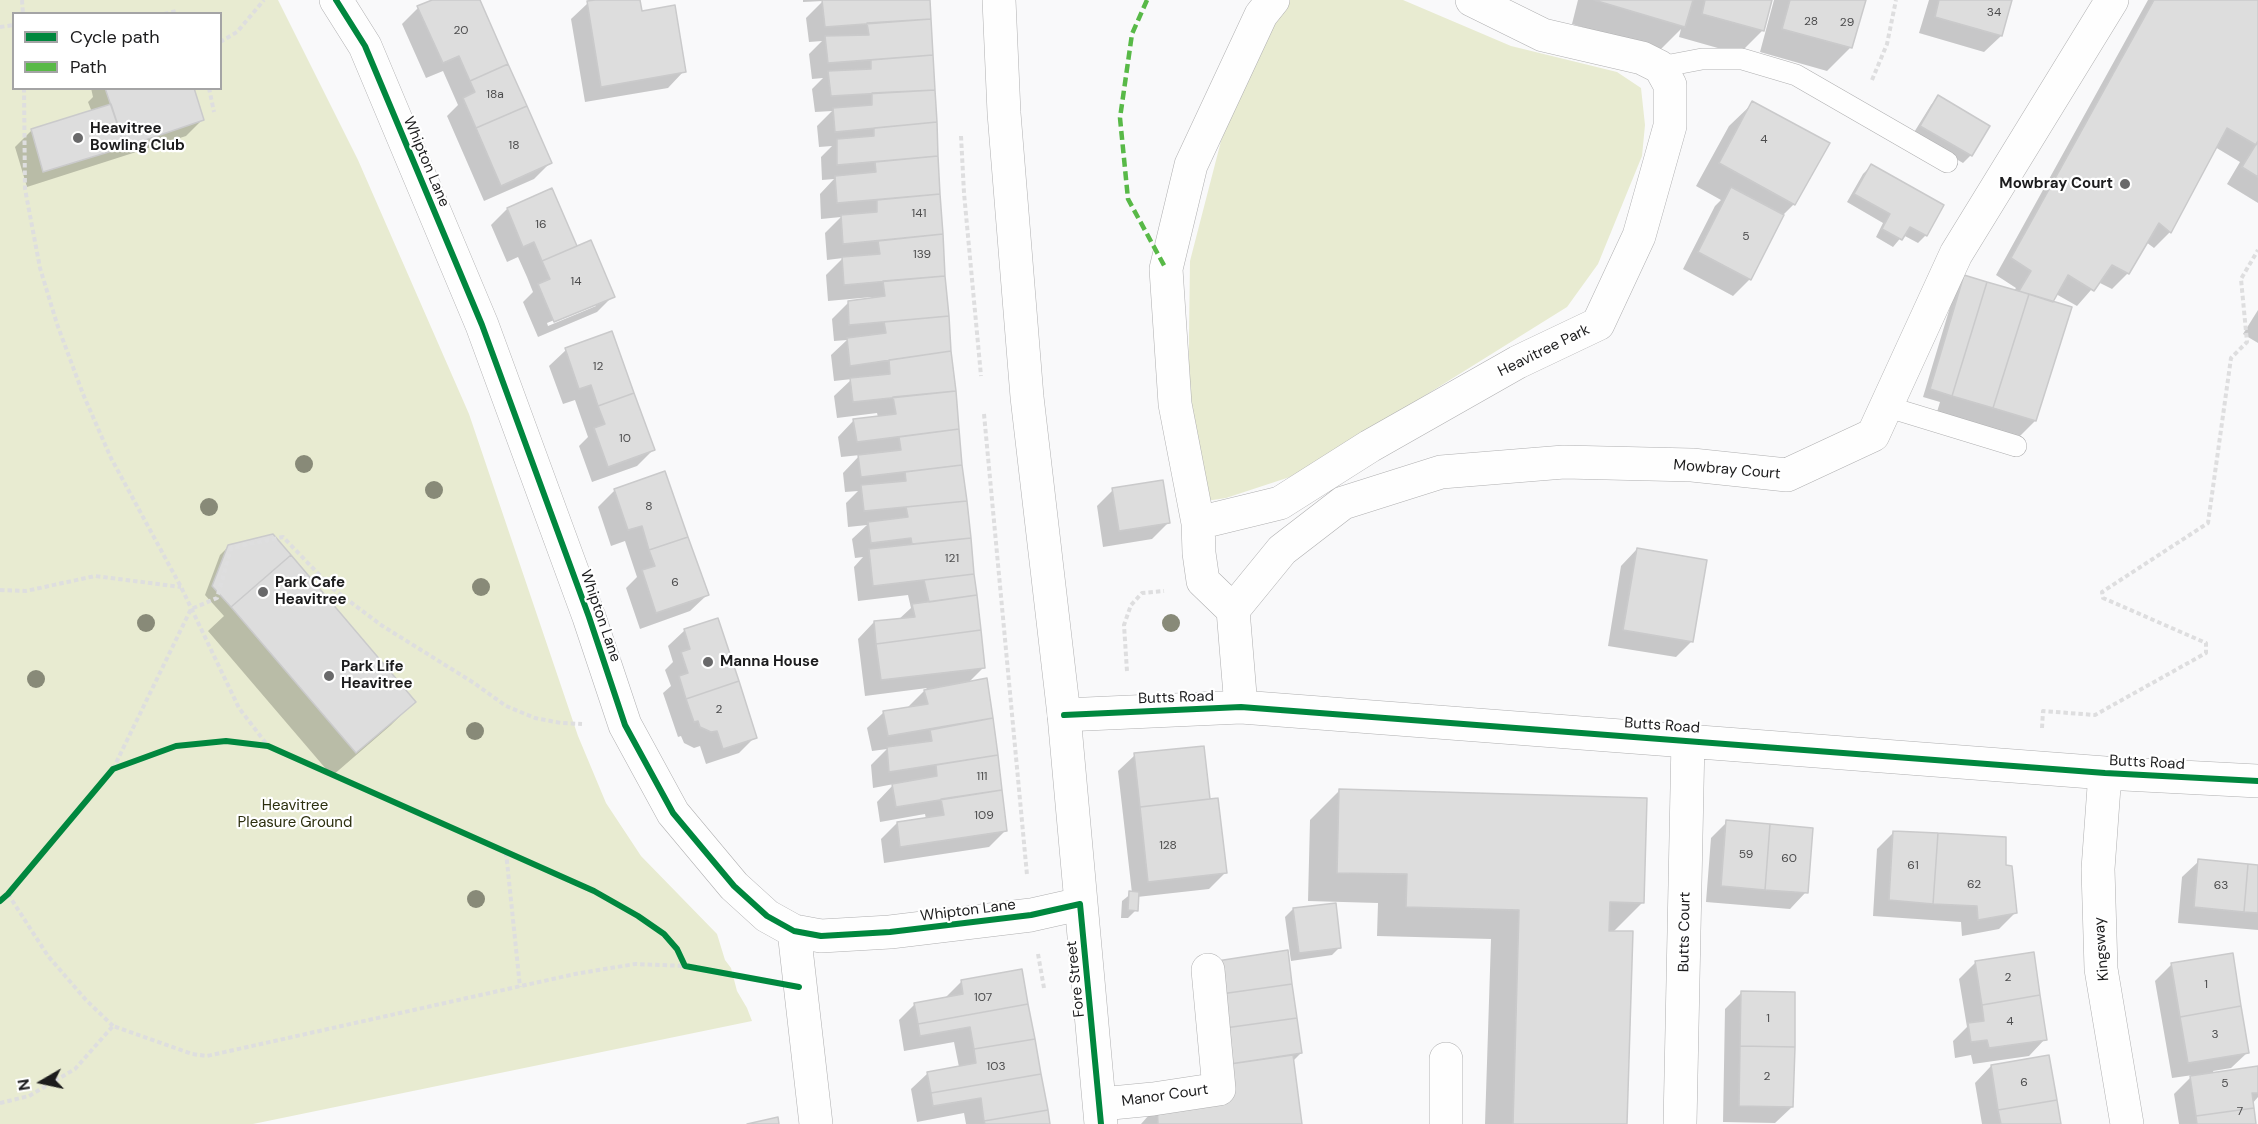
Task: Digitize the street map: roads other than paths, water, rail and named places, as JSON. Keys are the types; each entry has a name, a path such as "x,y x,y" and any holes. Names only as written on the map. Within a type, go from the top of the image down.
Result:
{"street":[{"name":"Whipton Lane","path":"336,0 365,46 482,325 589,617 625,725 673,813 734,886 767,916 794,931 821,936 890,932 1031,915 1080,904"},
{"name":"Fore Street","path":"999,0 1004,113 1027,397 1064,715 1101,1114"},
{"path":"1240,707 1229,606 1203,581 1198,523 1175,404 1166,268 1191,165 1261,15 1273,0"},
{"path":"1472,0 1543,35 1642,58 1660,67"},
{"name":"Mowbray Court","path":"1229,606 1282,550 1343,503 1441,472 1564,462 1692,465 1787,475 1873,435 1956,254 2112,0"},
{"name":"Heavitree Park","path":"1198,523 1280,503 1370,446 1518,362 1598,324 1640,236 1670,126 1670,84 1660,67"},
{"name":"Butts Road","path":"1064,715 1240,707 2105,773 2258,781"},
{"name":"Butts Court","path":"1680,1124 1688,740"},
{"name":"Kingsway","path":"2105,773 2098,869 2101,969 2127,1124"},
{"path":"794,931 816,1124"},
{"name":"Manor Court","path":"1101,1114 1153,1099 1218,1089 1208,970"},
{"path":"1446,1059 1446,1124"}],"lane":[{"path":"1660,67 1702,58 1742,59 1796,75 1947,162"},
{"path":"1886,406 2016,446"}],"place":[{"name":"Heavitree Bowling Club","path":"78,138"},
{"name":"Mowbray Court","path":"2125,184"},
{"name":"Park Cafe Heavitree","path":"263,592"},
{"name":"Manna House","path":"708,662"},
{"name":"Park Life Heavitree","path":"329,676"}],"park label":[{"name":"Heavitree Pleasure Ground","path":"295,814"}]}
